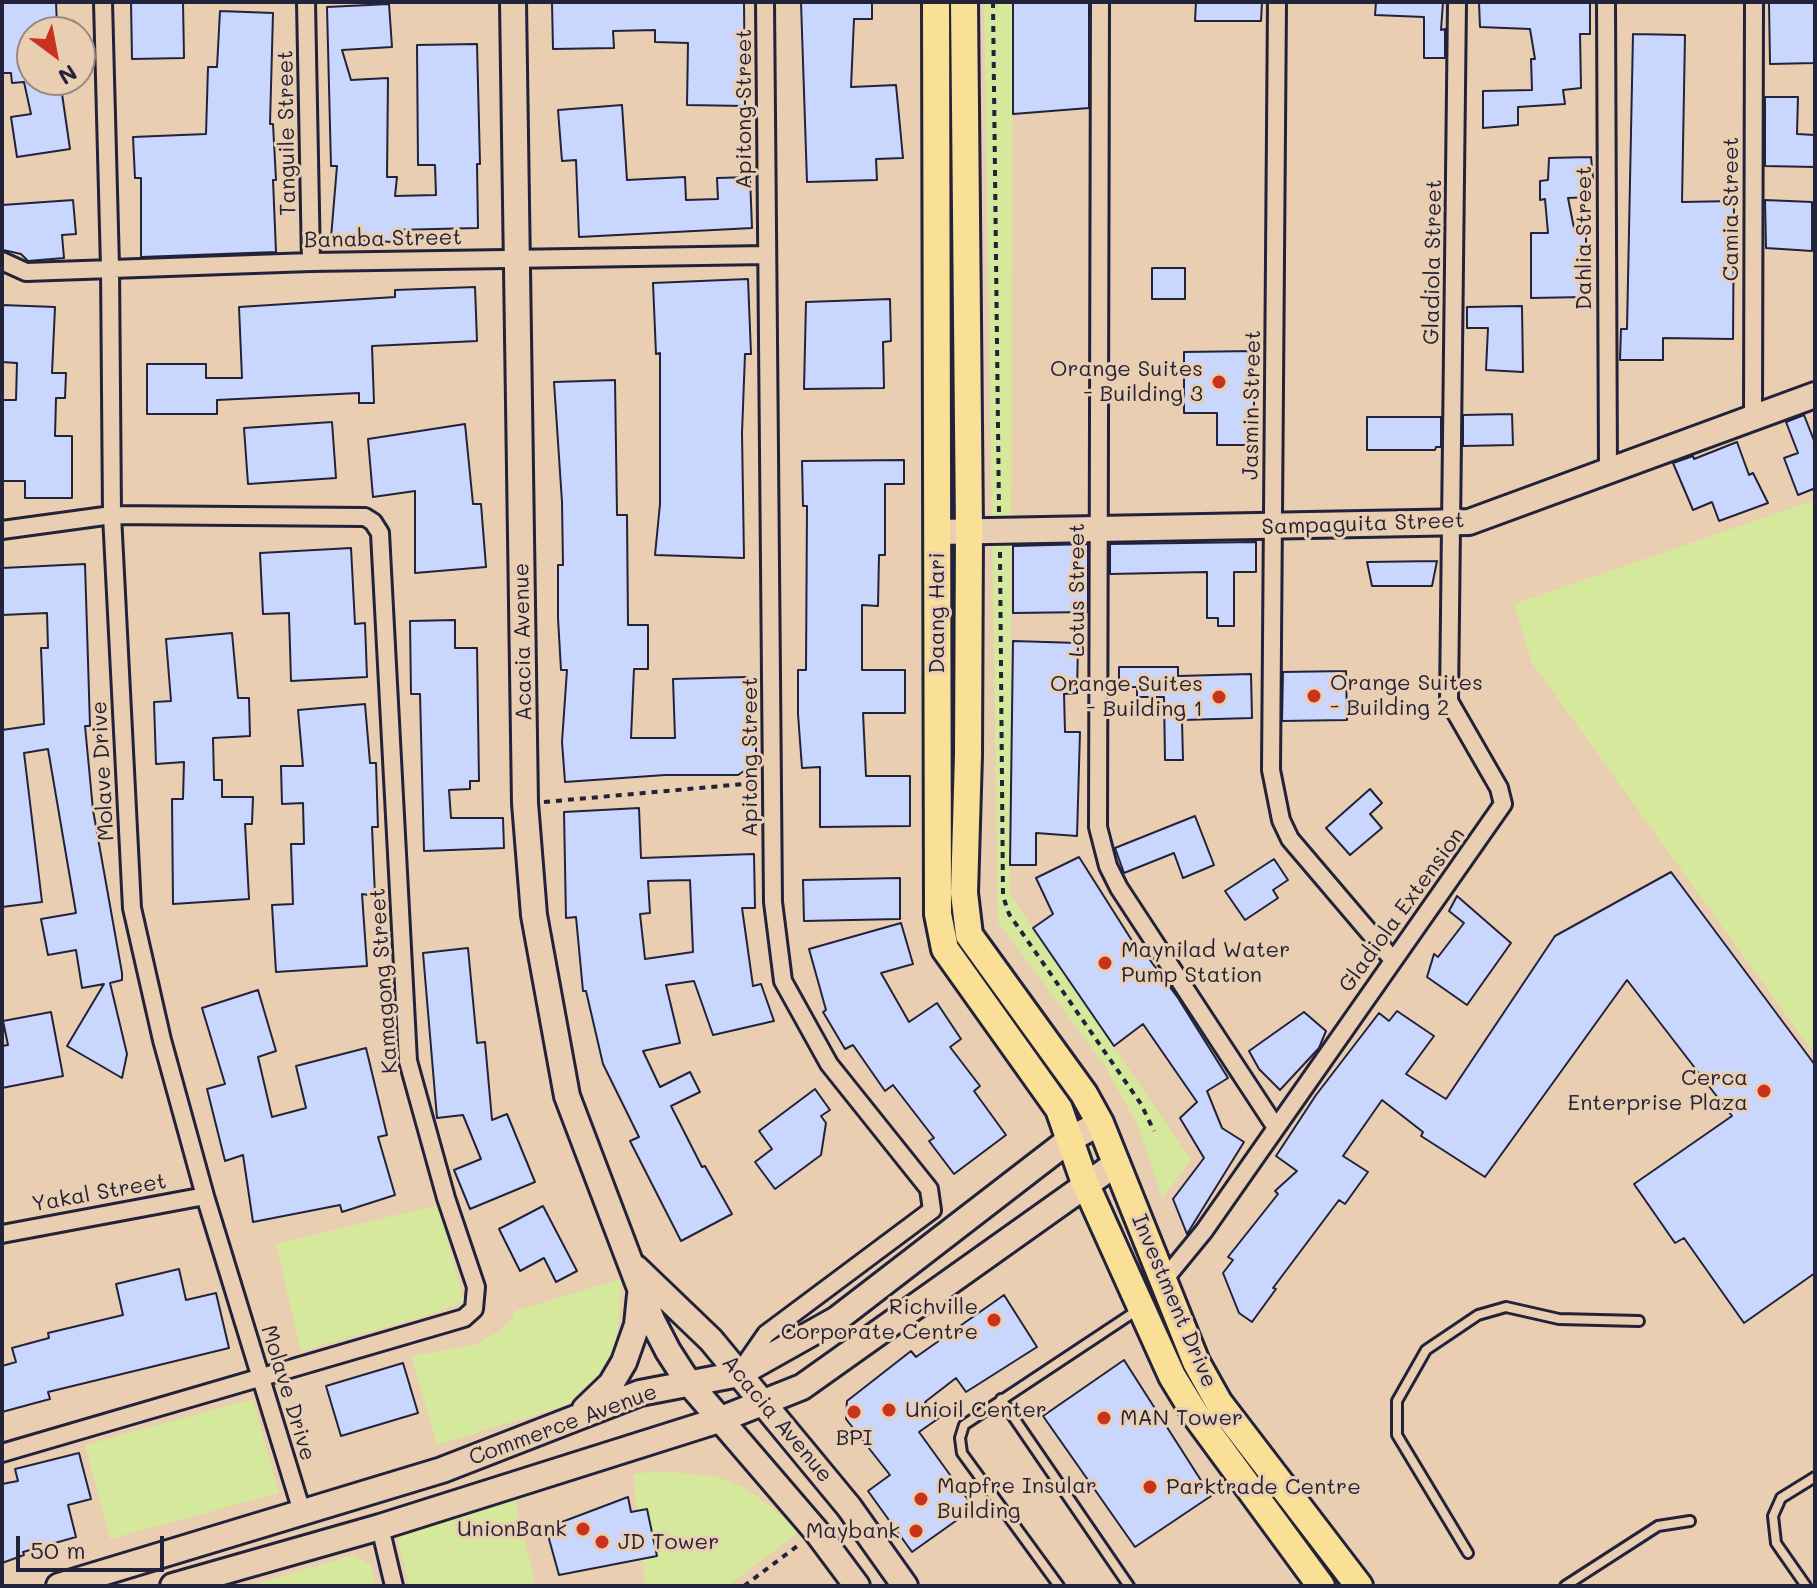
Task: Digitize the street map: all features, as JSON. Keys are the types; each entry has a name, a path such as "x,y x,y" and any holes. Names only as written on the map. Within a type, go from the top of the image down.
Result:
{"main road":[{"name":"Acacia Avenue","path":"513,2 525,803 534,915 567,1096 652,1320 688,1382 816,1531 857,1586"},
{"name":"Daang Hari","path":"936,2 940,926 945,949 959,971 1059,1109 1085,1183"},
{"name":"Daang Hari","path":"964,2 969,530 964,893 969,935 1084,1094 1117,1163"},
{"name":"Sampaguita Street","path":"937,532 1100,527 1273,527 1452,522 1484,518 1815,395"},
{"name":"Commerce Avenue","path":"59,1586 303,1515 442,1470 640,1393 739,1374 837,1319 1069,1140 1100,1123"},
{"name":"Commerce Avenue","path":"173,1586 380,1527 719,1420 802,1387 1117,1163"},
{"name":"Investment Drive","path":"1117,1163 1196,1362 1219,1403 1359,1586"},
{"name":"Investment Drive","path":"1085,1183 1144,1308 1172,1376 1197,1417 1321,1586"},
{"name":"Acacia Avenue","path":"637,1277 711,1340 849,1507 905,1586"},
{"path":"573,1418 597,1400 624,1362 637,1325 637,1277"}],"street":[{"name":"Molave Drive","path":"103,2 112,515 132,908 162,1040 205,1196 303,1515"},
{"name":"Tanguile Street","path":"306,2 311,262"},
{"name":"Apitong Street","path":"739,1374 766,1334 932,1210 929,1189 829,1064 783,981 773,902 765,2"},
{"name":"Lotus Street","path":"1100,2 1096,433 1100,527 1098,827 1101,845 1119,888 1275,1126"},
{"name":"Jasmin Street","path":"1277,2 1271,770 1281,820 1290,839 1393,960"},
{"name":"Gladiola Street","path":"1452,522 1457,2"},
{"name":"Dahlia Street","path":"1606,2 1608,473"},
{"name":"Camia Street","path":"1753,417 1754,2"},
{"name":"Banaba Street","path":"2,261 26,272 311,262 767,255"},
{"name":"Kamagong Street","path":"2,530 112,515 365,517 380,533 408,1061 446,1198 476,1287 474,1309 464,1318 2,1453"},
{"name":"Gladiola Extension","path":"1163,1281 1204,1231 1503,804 1499,788 1449,701 1452,522"},
{"name":"Yakal Street","path":"2,1234 205,1196"},
{"path":"380,1527 394,1586"}],"lane":[{"path":"1468,1553 1397,1435 1397,1401 1426,1350 1478,1315 1506,1307 1559,1319 1639,1321"},
{"path":"1059,1586 962,1453 960,1438 964,1425 1132,1311 1144,1308"},
{"path":"1001,1399 1129,1586"},
{"path":"1806,1586 1776,1543 1773,1516 1781,1498 1815,1477"},
{"path":"1565,1586 1658,1526 1690,1521"}],"path":[{"path":"993,2 1003,896 1009,914 1141,1104 1154,1131"},
{"path":"525,803 773,782"},
{"path":"744,1586 816,1531"}],"green space":[{"path":"984,2 1013,2 1010,894 1191,1160 1162,1198 1138,1126 1105,1066 998,922"},
{"path":"1815,500 1815,1055 1532,663 1514,604"},
{"path":"438,1205 464,1302 301,1351 276,1244"},
{"path":"621,1279 618,1333 602,1380 573,1403 437,1445 411,1356 474,1345 500,1331 514,1316 514,1311"},
{"path":"253,1399 279,1493 110,1539 85,1445"},
{"path":"662,1471 718,1477 743,1487 772,1507 799,1532 728,1586 645,1586 633,1474"},
{"path":"515,1500 536,1586 409,1586 397,1536"},
{"path":"353,1555 370,1564 376,1586 250,1586"}],"building":[{"path":"3,2 56,2 57,16 16,16 16,83 12,83 11,73 2,73"},
{"path":"131,2 183,2 184,58 132,59"},
{"path":"552,2 744,3 745,106 687,105 688,43 655,42 655,30 613,31 614,48 553,49"},
{"path":"801,2 872,2 872,19 854,19 851,87 896,85 903,158 876,159 877,180 807,182"},
{"path":"1013,2 1089,2 1089,108 1013,114"},
{"path":"1196,2 1262,2 1261,21 1195,21"},
{"path":"1376,2 1443,2 1441,30 1445,29 1445,58 1424,58 1424,17 1375,15"},
{"path":"1479,2 1590,2 1590,34 1580,34 1581,88 1563,90 1565,104 1518,107 1518,125 1483,128 1483,91 1532,90 1531,59 1535,59 1530,29 1480,27"},
{"path":"1769,2 1815,2 1815,63 1770,64"},
{"path":"389,4 392,47 342,50 351,80 388,78 387,177 397,177 395,196 436,195 435,165 418,165 417,45 477,44 478,228 393,230 392,242 331,238 337,166 331,166 327,7"},
{"path":"220,11 273,13 270,124 273,124 276,180 273,180 276,252 141,257 141,178 135,178 133,137 206,134 208,67 217,67"},
{"path":"1633,34 1685,35 1682,202 1734,201 1733,339 1663,338 1663,360 1620,360 1621,329 1627,329"},
{"path":"27,96 62,96 70,149 17,157 11,117 31,114"},
{"path":"1765,97 1798,97 1797,134 1815,135 1815,167 1765,166"},
{"path":"622,105 627,180 685,177 686,200 718,199 717,178 750,177 752,228 579,237 576,160 562,161 558,110"},
{"path":"1591,157 1593,178 1587,178 1590,197 1568,198 1575,233 1586,232 1586,297 1531,298 1531,233 1548,233 1545,199 1540,200 1540,181 1548,180 1549,158"},
{"path":"73,200 76,234 62,235 64,258 28,261 21,254 3,250 2,205"},
{"path":"1765,200 1812,202 1812,251 1766,248"},
{"path":"1152,268 1185,268 1185,299 1152,299"},
{"path":"748,279 751,354 745,354 742,433 744,558 655,555 660,504 660,353 656,354 653,283"},
{"path":"475,287 477,341 372,346 374,403 359,403 359,393 217,400 217,414 147,414 147,364 206,364 206,378 242,378 239,307 395,297 395,290"},
{"path":"890,299 891,341 883,342 884,388 804,389 806,302"},
{"path":"2,305 55,307 52,373 66,373 65,398 56,398 55,436 72,436 72,498 25,498 25,481 2,481 2,400 16,400 17,363 2,362"},
{"path":"1522,306 1523,372 1486,370 1488,328 1467,328 1467,307"},
{"name":"Orange Suites - Building 3","path":"1254,351 1254,445 1217,445 1217,413 1184,413 1184,352"},
{"path":"615,380 617,515 627,515 628,625 648,625 648,669 634,669 631,738 675,738 673,679 746,677 748,736 756,736 756,763 738,775 665,775 565,782 562,742 567,670 561,670 558,618 558,565 563,565 562,502 554,382"},
{"path":"1512,414 1513,445 1463,446 1463,415"},
{"path":"1804,415 1815,443 1815,493 1813,489 1798,495 1784,458 1798,453 1786,422"},
{"path":"1367,417 1441,417 1441,447 1435,450 1367,450"},
{"path":"332,422 336,478 248,484 244,428"},
{"path":"465,424 473,504 481,504 486,567 415,573 415,491 373,497 368,439"},
{"path":"1737,442 1749,475 1753,473 1768,503 1719,521 1712,502 1693,510 1673,463 1693,456 1694,459"},
{"path":"904,460 904,484 885,484 885,555 879,555 878,606 862,605 862,670 905,670 905,713 863,713 866,776 910,776 910,826 820,827 820,767 802,768 798,714 798,670 806,670 807,506 803,506 802,461"},
{"path":"1256,542 1256,572 1234,572 1234,626 1218,626 1218,618 1207,618 1207,572 1110,574 1110,544"},
{"path":"1088,544 1088,612 1013,613 1013,546"},
{"path":"351,548 355,624 365,623 367,677 291,681 289,613 263,614 260,553"},
{"path":"1437,561 1432,586 1372,586 1367,562"},
{"path":"85,564 90,726 85,726 93,810 122,973 122,980 110,983 127,1054 122,1078 67,1046 104,984 82,988 76,950 48,955 41,919 76,913 48,749 24,753 42,902 2,907 2,730 44,724 41,648 48,648 47,613 2,615 2,568"},
{"path":"455,620 455,648 477,648 479,781 470,781 470,789 449,790 451,818 503,818 504,848 424,851 420,694 411,694 410,621"},
{"path":"232,633 238,698 249,698 250,736 213,738 214,780 222,780 222,797 253,797 252,824 245,824 249,899 173,904 172,799 183,799 184,762 156,764 154,702 171,701 166,639"},
{"path":"1013,641 1078,643 1077,693 1064,694 1065,732 1080,732 1077,836 1036,833 1036,865 1010,865"},
{"path":"1119,667 1178,667 1178,676 1251,674 1252,718 1182,720 1183,760 1165,760 1164,697 1137,697 1137,687 1119,687"},
{"name":"Orange Suites - Building 2","path":"1346,671 1347,720 1282,721 1283,672"},
{"path":"365,704 370,763 376,763 378,827 372,827 375,896 362,894 367,966 276,972 272,905 293,904 291,844 304,844 303,803 282,804 281,766 303,766 298,710"},
{"path":"1370,789 1382,803 1370,814 1382,828 1350,855 1326,828"},
{"path":"639,808 641,858 754,854 755,908 742,908 753,986 761,984 774,1021 713,1035 694,981 666,985 680,1043 643,1051 660,1087 690,1072 700,1092 671,1106 702,1167 705,1166 732,1214 681,1241 630,1141 639,1137 603,1064 586,991 583,991 576,917 566,918 564,812","holes":["690,880 693,952 645,959 640,914 650,913 648,881"]},
{"path":"1195,816 1214,865 1183,878 1174,853 1124,873 1115,848"},
{"path":"1079,857 1143,958 1147,956 1178,998 1228,1078 1207,1091 1222,1128 1244,1142 1187,1234 1173,1199 1204,1158 1180,1118 1197,1102 1143,1024 1114,1046 1033,928 1053,914 1036,878"},
{"path":"1274,859 1288,880 1273,890 1278,898 1245,920 1225,891"},
{"name":"Cerca Enterprise Plaza","path":"1671,872 1815,1065 1815,1273 1744,1323 1684,1238 1675,1243 1634,1184 1732,1116 1627,980 1485,1177 1421,1136 1423,1132 1382,1100 1343,1156 1368,1172 1345,1204 1339,1200 1273,1288 1276,1289 1252,1322 1239,1313 1223,1273 1233,1260 1228,1257 1278,1194 1275,1191 1297,1171 1276,1156 1316,1095 1379,1013 1389,1021 1397,1011 1434,1036 1406,1074 1446,1099 1555,936"},
{"path":"900,878 900,919 804,921 803,880"},
{"path":"1457,896 1511,943 1467,1005 1427,977 1434,954 1438,957 1464,923 1449,911"},
{"path":"901,923 913,964 881,973 909,1022 937,1003 961,1039 950,1047 980,1086 974,1091 1006,1135 954,1174 929,1141 934,1138 893,1085 885,1091 853,1045 845,1049 823,1012 826,1010 809,949"},
{"path":"468,948 477,1043 485,1042 492,1120 507,1114 535,1182 470,1209 454,1170 481,1159 463,1115 437,1118 423,953"},
{"path":"258,990 276,1051 258,1057 272,1117 306,1108 296,1066 366,1048 387,1135 378,1137 395,1195 342,1212 340,1205 253,1222 243,1155 225,1161 207,1089 225,1084 202,1008"},
{"path":"51,1012 63,1076 2,1088 2,1046 8,1045 3,1021"},
{"path":"1304,1012 1326,1031 1319,1048 1280,1090 1259,1069 1249,1051"},
{"path":"815,1089 830,1110 821,1116 826,1123 821,1155 775,1189 755,1162 772,1149 759,1131"},
{"path":"543,1206 577,1271 556,1282 544,1258 520,1271 499,1229"},
{"path":"179,1269 186,1300 216,1293 229,1348 48,1392 50,1399 2,1412 2,1366 16,1362 12,1348 49,1338 48,1333 123,1315 116,1284"},
{"path":"1004,1295 1037,1347 966,1392 956,1378 925,1402 939,1418 919,1432 974,1508 912,1552 868,1491 890,1475 846,1419 847,1401 911,1351 916,1357"},
{"path":"1124,1360 1211,1496 1135,1547 1043,1416"},
{"path":"403,1363 418,1413 341,1436 326,1386"},
{"path":"79,1453 91,1499 68,1505 76,1537 23,1552 24,1555 2,1563 2,1484 18,1481 15,1469"},
{"name":"JD Tower","path":"628,1497 631,1512 647,1509 657,1556 559,1575 546,1528"}],"place":[{"name":"Orange Suites - Building 3","path":"1219,382"},
{"name":"Orange Suites - Building 2","path":"1314,696"},
{"name":"Orange Suites - Building 1","path":"1219,697"},
{"name":"Maynilad Water Pump Station","path":"1105,963"},
{"name":"Cerca Enterprise Plaza","path":"1764,1091"},
{"name":"Richville Corporate Centre","path":"994,1320"},
{"name":"Unioil Center","path":"889,1410"},
{"name":"BPI","path":"854,1412"},
{"name":"MAN Tower","path":"1104,1418"},
{"name":"Parktrade Centre","path":"1150,1487"},
{"name":"Mapfre Insular Building","path":"921,1499"},
{"name":"UnionBank","path":"583,1529"},
{"name":"Maybank","path":"916,1531"},
{"name":"JD Tower","path":"602,1542"}]}
